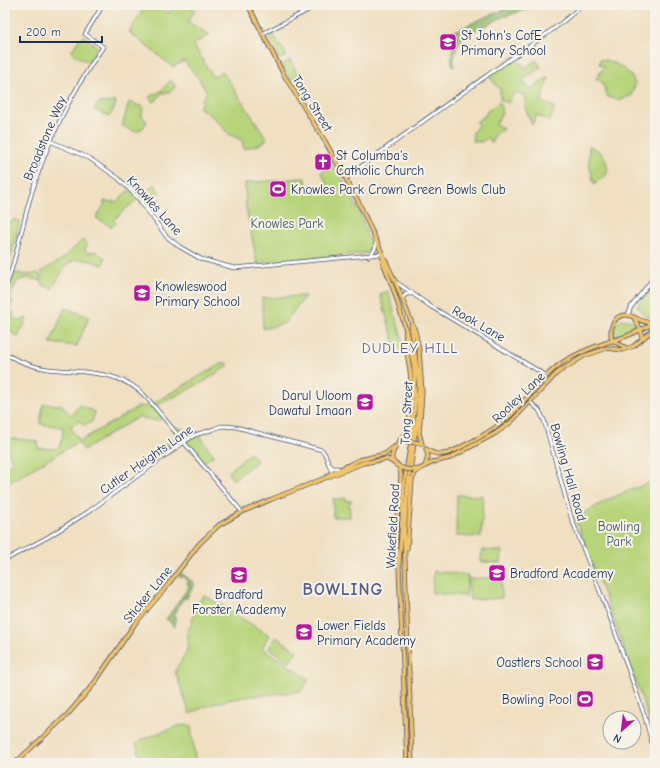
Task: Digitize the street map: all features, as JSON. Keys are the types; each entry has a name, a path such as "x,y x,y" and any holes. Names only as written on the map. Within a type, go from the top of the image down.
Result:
{"main road":[{"name":"Tong Street","path":"248,5 290,85 346,178 395,281 402,299 411,325 419,385 418,415 412,459"},
{"name":"Tong Street","path":"382,254 383,262 406,330 414,367 415,394 412,436 408,458"},
{"path":"655,323 641,322 628,315 620,316 615,320 611,332 612,340 627,349 638,343 655,328"},
{"path":"635,319 641,330 642,338"},
{"name":"Rooley Lane","path":"426,448 436,454 444,455 492,431 513,413 547,376 564,362 584,350 622,338 655,323"},
{"path":"411,325 417,338 422,371 419,433 420,443"},
{"path":"399,568 397,560 397,538 401,474 398,466 392,458 394,447 408,430 411,413 410,372 405,336 406,330"},
{"path":"618,344 622,338"},
{"name":"Rooley Lane","path":"424,467 433,462 456,455 496,433 511,422 558,373 584,356 607,348 618,350 627,349"},
{"path":"398,466 412,470 420,469 424,467 428,457 426,448 420,443 405,441 399,442"},
{"name":"Sticker Lane","path":"15,763 47,735 93,686 134,625 202,541 219,525 242,512 325,477 338,468 364,458 386,454 394,447"},
{"name":"Wakefield Road","path":"407,763 399,568 404,484 408,458"},
{"name":"Sticker Lane","path":"332,473 379,459 387,459 398,466"},
{"name":"Wakefield Road","path":"412,459 405,509 404,532 412,763"},
{"path":"406,565 411,486 413,477 420,469"}],"street":[{"name":"Broadstone Way","path":"5,289 12,269 32,192 50,141 78,85 103,47 85,34 103,5"},
{"path":"262,34 318,5"},
{"path":"346,178 428,116 459,97 560,23 582,5"},
{"name":"Knowles Lane","path":"50,141 89,158 118,178 139,199 166,236 180,247 201,259 234,268 382,254"},
{"path":"369,256 375,249 376,241"},
{"path":"628,315 631,308 655,276"},
{"name":"Rook Lane","path":"395,281 411,294 547,376"},
{"path":"402,299 406,294 411,294"},
{"path":"5,354 23,363 47,369 106,374 127,381 145,395 242,512"},
{"name":"Bowling Hall Road","path":"530,402 539,410 544,420 571,517 611,620 645,717 655,754"},
{"name":"Cutler Heights Lane","path":"5,560 48,537 88,512 184,442 221,426 236,427 322,450 326,454 332,473"},
{"name":"Cutler Heights Lane","path":"327,461 333,468 338,468"}],"green space":[{"path":"146,5 156,5 169,13 174,5 192,5 191,7 195,10 188,22 210,35 193,44 213,77 222,71 267,139 261,144 244,149 242,140 230,135 213,117 200,108 199,106 203,103 201,100 207,93 199,79 184,61 173,67 129,32"},
{"path":"520,5 540,5 503,17 464,36 456,51 454,67 451,58 456,30 488,16"},
{"path":"272,32 287,56 279,59 276,49 267,34"},
{"path":"84,36 96,46 97,49 88,62 73,54 72,50 80,38"},
{"path":"515,56 525,68 536,60 541,67 522,81 531,89 549,77 541,102 555,107 550,121 536,115 532,125 525,107 526,96 515,92 508,103 500,99 500,90 488,75"},
{"path":"600,59 616,64 630,75 635,85 631,96 617,100 608,97 602,82 596,79 604,67 599,64"},
{"path":"290,60 299,76 291,80 282,65"},
{"path":"171,80 176,87 167,93 162,93 154,103 149,97 161,91"},
{"path":"116,101 110,116 94,110 98,103"},
{"path":"129,102 143,107 142,116 147,122 143,128 136,132 122,126"},
{"path":"500,102 502,113 496,124 503,129 493,137 492,143 488,138 481,142 473,141 473,132 478,126 476,122 487,114 486,112"},
{"path":"589,146 598,150 604,156 607,164 607,174 594,184 589,163"},
{"name":"Knowles Park","path":"334,166 363,220 368,238 372,245 368,253 257,263 246,208 245,183 303,178 306,179 308,192 324,188 327,184 321,172"},
{"path":"155,183 159,193 142,205 138,199 113,220 116,223 112,227 96,218 104,205 104,201 116,202 129,190 139,199"},
{"path":"14,219 20,221 8,268 5,266 5,220 12,223"},
{"path":"82,240 87,244 85,250 88,253 97,251 98,254 105,258 103,265 92,261 77,260 66,266 52,289 42,284 42,271 63,259"},
{"path":"15,273 29,275 39,273 41,281 28,278 18,280 9,299 13,301 10,309 14,312 13,318 21,321 27,318 18,338 5,326 5,299"},
{"path":"650,289 655,296 655,316 647,317 637,306"},
{"path":"388,291 406,351 395,354 396,350 380,294"},
{"path":"305,296 285,323 263,329 262,298"},
{"path":"65,308 89,317 77,346 50,343"},
{"path":"622,319 632,321 638,328 613,337 616,323"},
{"path":"222,363 227,363 229,365 205,381 155,407 163,418 157,421 138,417 84,450 78,442 5,485 5,467 13,463 5,445 5,438 38,441 38,448 56,449 60,446 63,427 40,424 43,404 62,405 71,416 79,405 95,412 92,422 84,425 79,421 70,427 80,441 140,406 143,407 152,404"},
{"path":"170,426 200,433 204,443 214,455 202,463"},
{"path":"178,436 184,442 162,458 157,450"},
{"path":"250,453 257,461 233,480 228,472"},
{"name":"Bowling Park","path":"655,480 655,742 653,731 622,642 575,518 607,500"},
{"path":"457,495 483,496 481,537 456,536"},
{"path":"346,498 346,501 352,501 349,504 350,517 333,517 333,499"},
{"path":"482,550 502,551 501,563 481,562"},
{"path":"434,571 468,575 466,596 432,593"},
{"path":"181,573 195,584 186,599 183,598 175,614 175,627 166,619 189,587 187,583 188,581 182,576 180,577"},
{"path":"501,577 502,598 470,600 468,579"},
{"path":"204,595 269,635 262,648 309,679 301,691 244,697 216,703 190,714 175,671 187,651 188,628 191,626 195,608"},
{"path":"276,637 297,651 289,662 269,648"},
{"path":"188,725 191,727 195,758 193,763 142,763 136,744 140,740 178,726"}],"place":[{"name":"St John's CofE Primary School","path":"448,42"},
{"name":"St Columba's Catholic Church","path":"323,162"},
{"name":"Knowles Park Crown Green Bowls Club","path":"278,189"},
{"name":"Knowleswood Primary School","path":"142,293"},
{"name":"Darul Uloom Dawatul Imaan","path":"365,402"},
{"name":"Bradford Academy","path":"497,573"},
{"name":"Bradford Forster Academy","path":"239,575"},
{"name":"Lower Fields Primary Academy","path":"304,632"},
{"name":"Oastlers School","path":"595,662"},
{"name":"Bowling Pool","path":"585,699"}],"district":[{"name":"DUDLEY HILL","path":"410,348"},
{"name":"BOWLING","path":"343,589"}]}
